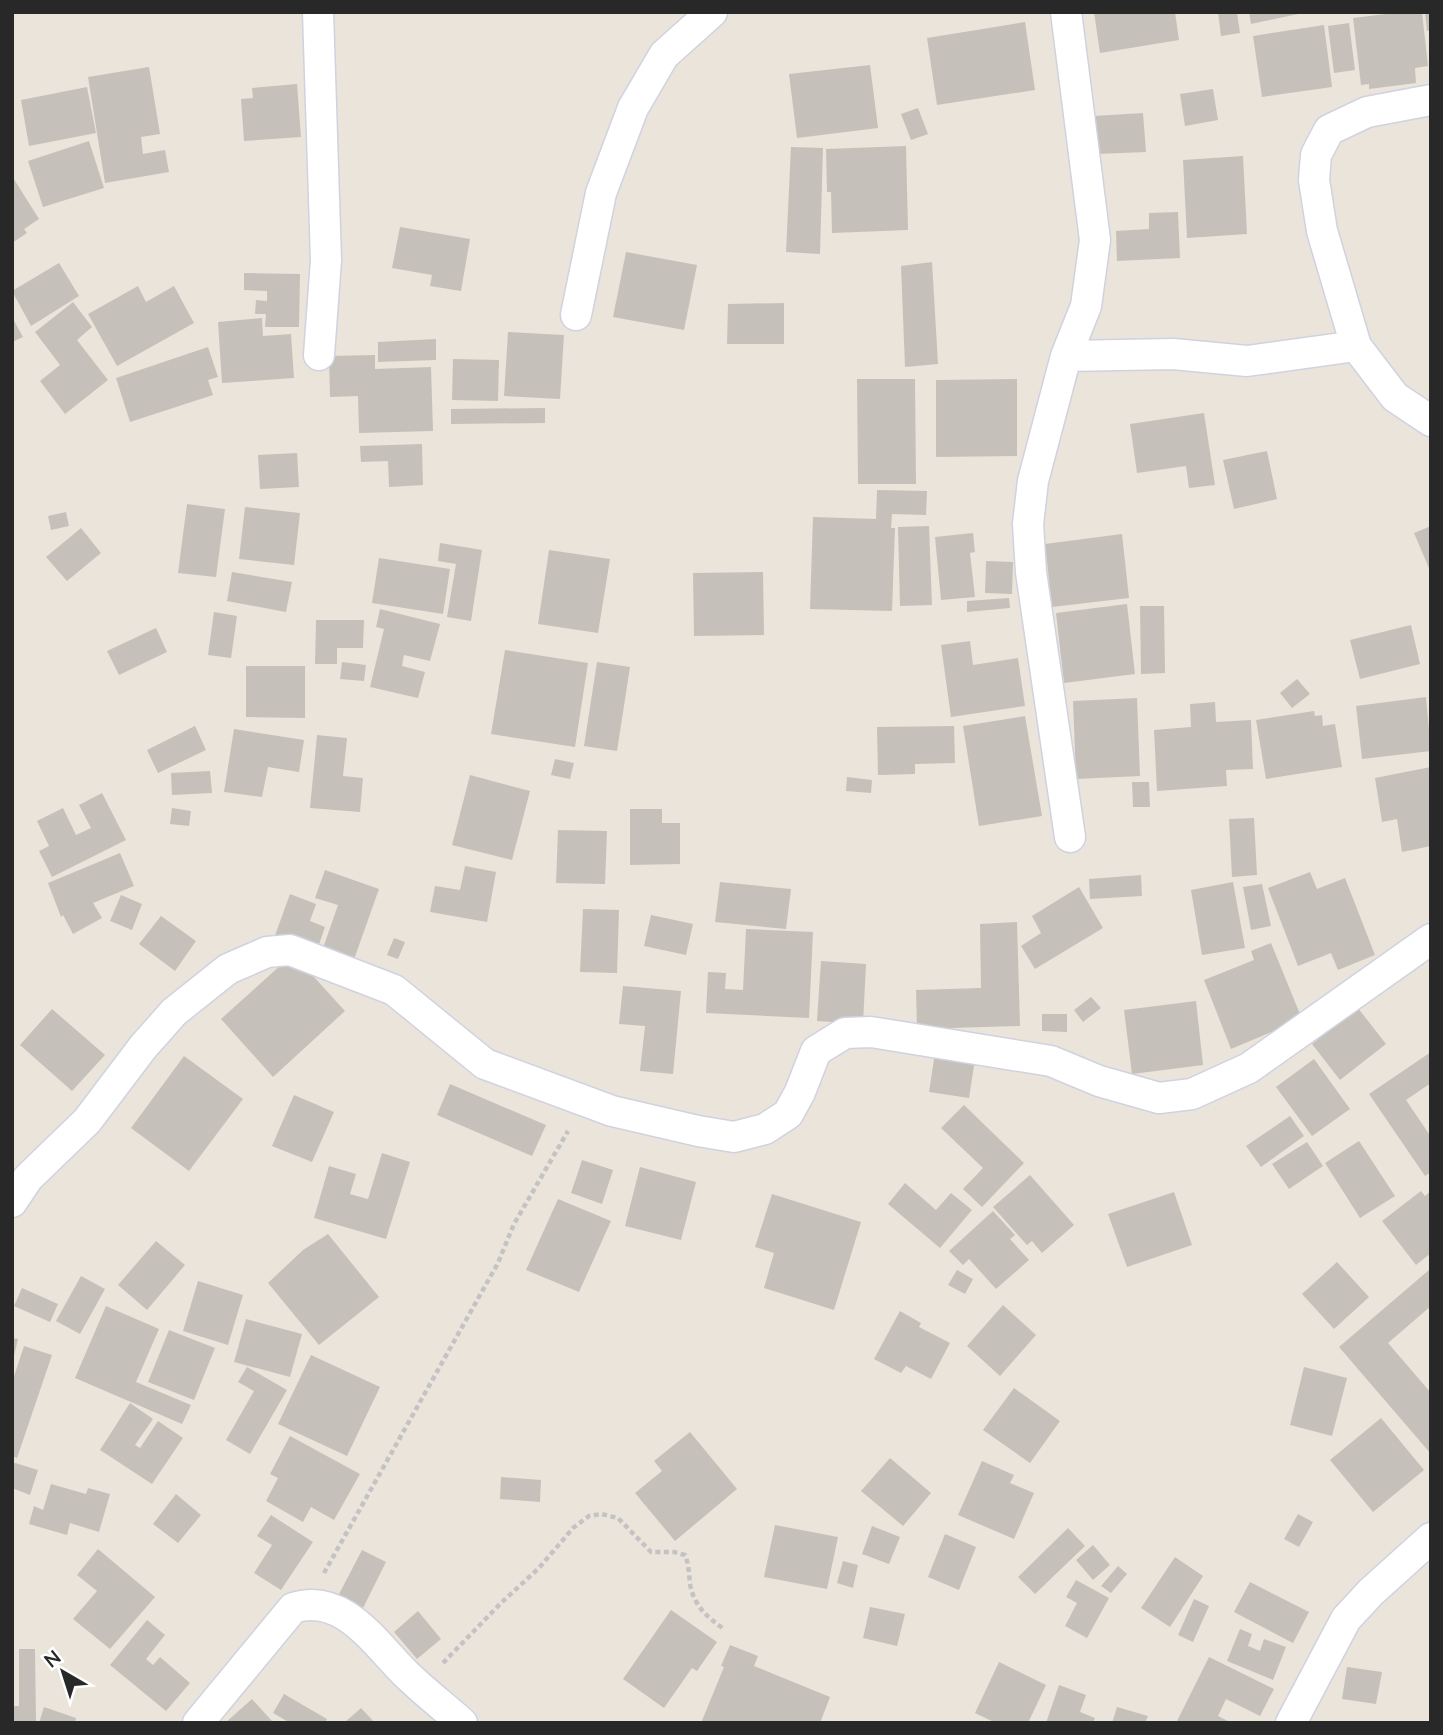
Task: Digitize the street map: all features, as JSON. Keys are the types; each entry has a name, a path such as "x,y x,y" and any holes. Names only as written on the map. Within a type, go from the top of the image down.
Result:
{"street":[{"path":"318,12 326,260 319,355"},
{"path":"576,315 601,193 634,108 664,55 712,12"},
{"path":"1066,12 1094,240 1086,306 1066,356 1033,481 1028,524 1031,572 1070,837"},
{"path":"1431,100 1367,112 1329,130 1316,155 1314,180 1322,231 1356,346 1395,397 1431,421"},
{"path":"1066,356 1173,354 1247,361 1356,346"},
{"path":"12,1202 28,1178 87,1121 143,1047 174,1012 228,969 267,952 290,950 394,989 485,1064 612,1111 734,1137 765,1129 788,1114 816,1051 845,1033 871,1032 1051,1061 1099,1081 1159,1098 1192,1094 1248,1068 1431,939"},
{"path":"1291,1723 1346,1619 1371,1592 1431,1538"},
{"path":"198,1723 293,1608 314,1603 338,1611 356,1623 462,1723"}],"path":[{"path":"293,1608 323,1575 498,1263 514,1224 585,1101"},
{"path":"421,1687 501,1603 540,1568 573,1528 589,1516 601,1514 618,1517 651,1552 685,1555 693,1597 703,1613 724,1629"}],"building":[{"path":"1094,12 1175,12 1179,40 1100,53"},
{"path":"1218,12 1237,12 1240,33 1221,36"},
{"path":"1249,12 1303,12 1303,13 1251,24"},
{"path":"1422,12 1428,66 1415,68 1416,83 1369,89 1369,84 1361,85 1353,18"},
{"path":"1425,12 1431,12 1431,30 1427,31"},
{"path":"1025,22 1035,90 937,105 927,38"},
{"path":"1349,23 1355,70 1334,73 1328,26"},
{"path":"1324,25 1332,87 1262,97 1253,36"},
{"path":"870,65 878,128 797,138 789,74"},
{"path":"149,67 160,134 141,137 143,154 165,150 169,172 105,183 88,77"},
{"path":"297,84 301,137 244,141 241,99 253,98 252,88"},
{"path":"87,87 96,133 29,146 21,100"},
{"path":"1213,89 1218,120 1185,126 1180,94"},
{"path":"918,108 928,134 911,140 901,114"},
{"path":"1143,113 1146,152 1096,154 1094,116"},
{"path":"89,141 104,188 43,207 28,161"},
{"path":"906,146 908,230 832,233 826,149"},
{"path":"791,147 823,148 820,254 786,252"},
{"path":"1243,156 1247,234 1187,238 1183,160"},
{"path":"12,176 39,219 24,229 27,233 12,243"},
{"path":"1178,212 1180,258 1117,261 1116,231 1149,229 1149,213"},
{"path":"400,227 470,239 461,291 430,286 432,275 392,268"},
{"path":"626,252 697,265 684,330 613,317"},
{"path":"932,262 938,364 905,367 901,266"},
{"path":"59,263 79,296 31,326 12,291"},
{"path":"244,273 300,274 299,327 265,327 266,314 255,314 256,300 267,301 267,291 244,290"},
{"path":"138,286 146,302 174,286 194,323 117,366 88,314"},
{"path":"73,302 92,327 77,340 108,380 65,414 40,381 60,365 35,332"},
{"path":"784,303 784,344 727,344 728,304"},
{"path":"12,317 23,337 12,342"},
{"path":"262,318 263,336 291,334 294,378 222,383 218,322"},
{"path":"508,332 564,335 560,399 504,396"},
{"path":"436,339 436,360 378,362 378,342"},
{"path":"208,347 218,377 208,380 213,395 130,422 116,378"},
{"path":"375,355 375,369 431,367 433,431 359,433 358,396 330,397 329,356"},
{"path":"453,359 499,360 498,401 452,400"},
{"path":"857,379 915,379 916,484 858,484"},
{"path":"1017,379 1017,456 936,457 936,380"},
{"path":"545,408 545,423 451,424 451,409"},
{"path":"1204,413 1215,485 1189,488 1186,466 1137,473 1130,424"},
{"path":"422,444 423,485 389,487 388,461 361,462 360,446"},
{"path":"1267,451 1277,499 1234,509 1223,460"},
{"path":"297,453 299,487 260,489 258,455"},
{"path":"877,490 927,491 926,515 892,514 891,528 895,528 892,611 810,609 813,517 876,519"},
{"path":"187,504 225,509 216,577 178,573"},
{"path":"245,507 300,513 294,565 239,559"},
{"path":"66,512 69,526 51,530 48,516"},
{"path":"929,526 932,605 900,606 898,527"},
{"path":"1431,526 1431,573 1414,533"},
{"path":"81,528 101,553 67,581 46,557"},
{"path":"973,533 975,552 970,553 975,597 941,600 935,537"},
{"path":"1122,534 1129,598 1052,607 1045,544"},
{"path":"440,543 482,550 471,621 447,617 456,564 438,561"},
{"path":"549,550 610,559 598,633 538,624"},
{"path":"379,558 450,569 443,614 372,603"},
{"path":"986,561 1013,562 1012,594 985,593"},
{"path":"232,572 292,582 286,612 227,601"},
{"path":"763,572 764,635 694,636 693,573"},
{"path":"1009,598 1010,608 967,612 967,601"},
{"path":"1127,604 1135,674 1064,683 1056,613"},
{"path":"1140,606 1164,606 1165,673 1141,674"},
{"path":"380,609 440,624 430,661 404,655 402,666 425,672 418,698 370,687 384,629 376,627"},
{"path":"214,612 237,616 231,658 208,655"},
{"path":"316,620 364,620 363,648 337,648 337,664 315,664"},
{"path":"1411,625 1420,664 1360,679 1350,640"},
{"path":"156,628 167,652 119,675 107,651"},
{"path":"970,641 973,665 1018,658 1025,706 951,717 941,645"},
{"path":"505,650 588,663 575,747 491,734"},
{"path":"342,662 366,665 364,681 340,679"},
{"path":"597,662 630,667 617,751 584,746"},
{"path":"246,666 305,666 305,718 246,717"},
{"path":"1297,679 1310,694 1292,708 1280,693"},
{"path":"1426,697 1431,751 1362,759 1356,706"},
{"path":"1137,698 1140,776 1076,779 1073,701"},
{"path":"1215,702 1216,722 1251,720 1253,769 1226,770 1227,786 1157,791 1154,730 1191,727 1190,704"},
{"path":"1314,711 1315,716 1322,715 1323,726 1335,724 1342,767 1266,779 1256,720"},
{"path":"1025,716 1042,816 979,826 963,726"},
{"path":"195,726 206,750 158,773 147,750"},
{"path":"954,726 955,763 915,764 915,774 878,775 877,727"},
{"path":"234,729 304,740 299,772 268,767 262,797 224,792"},
{"path":"317,735 347,738 343,776 363,778 360,812 310,808"},
{"path":"555,759 574,763 570,779 551,775"},
{"path":"1431,767 1431,846 1402,852 1397,819 1382,822 1375,778"},
{"path":"210,771 212,793 172,795 171,773"},
{"path":"470,775 530,791 512,860 452,845"},
{"path":"847,777 872,780 871,793 846,791"},
{"path":"1132,782 1149,782 1150,807 1133,807"},
{"path":"102,793 126,840 52,877 39,851 49,846 37,821 63,808 76,835 91,828 79,805"},
{"path":"172,808 191,811 189,826 170,824"},
{"path":"630,809 662,809 662,823 680,823 680,864 630,865"},
{"path":"1254,818 1257,875 1232,877 1229,819"},
{"path":"558,830 607,831 605,884 556,883"},
{"path":"120,853 134,886 93,903 102,918 73,934 63,915 61,917 48,883"},
{"path":"465,866 496,872 487,922 430,912 435,886 460,890"},
{"path":"325,870 379,889 352,965 321,954 338,905 315,898"},
{"path":"1310,872 1317,889 1345,878 1375,955 1338,970 1331,953 1298,966 1268,888"},
{"path":"1141,875 1142,896 1090,899 1089,879"},
{"path":"720,882 791,889 786,929 715,922"},
{"path":"1233,882 1245,948 1202,955 1191,890"},
{"path":"1262,884 1271,926 1251,930 1243,887"},
{"path":"1079,887 1103,928 1035,969 1021,946 1041,933 1032,916"},
{"path":"290,894 316,904 310,921 325,927 315,956 273,941"},
{"path":"121,895 142,904 132,930 110,921"},
{"path":"583,909 619,910 617,973 580,972"},
{"path":"651,915 693,924 686,955 644,946"},
{"path":"161,916 196,941 175,971 139,944"},
{"path":"1017,922 1020,1026 917,1029 916,990 981,988 980,924"},
{"path":"746,929 813,932 809,1018 706,1013 708,972 726,973 725,989 743,990"},
{"path":"394,938 405,942 398,959 387,955"},
{"path":"1271,943 1302,1019 1231,1049 1204,980 1254,960 1251,951"},
{"path":"293,954 345,1011 273,1077 221,1019"},
{"path":"821,961 866,964 863,1024 817,1021"},
{"path":"623,986 681,991 673,1074 640,1071 645,1026 619,1024"},
{"path":"1091,997 1101,1008 1083,1022 1074,1010"},
{"path":"1196,1001 1203,1065 1132,1074 1124,1010"},
{"path":"1358,1008 1386,1044 1340,1080 1312,1044"},
{"path":"52,1009 105,1055 72,1091 20,1045"},
{"path":"1042,1014 1067,1014 1067,1032 1042,1031"},
{"path":"1431,1052 1431,1083 1406,1100 1431,1137 1431,1172 1425,1176 1369,1094"},
{"path":"935,1053 975,1059 969,1098 929,1092"},
{"path":"184,1056 243,1099 189,1171 131,1128"},
{"path":"1314,1059 1350,1109 1312,1136 1276,1087"},
{"path":"450,1084 546,1125 532,1156 437,1115"},
{"path":"294,1095 334,1112 312,1162 272,1146"},
{"path":"964,1105 1024,1163 982,1207 963,1189 983,1168 941,1128"},
{"path":"1290,1116 1304,1136 1261,1167 1246,1146"},
{"path":"1359,1141 1395,1196 1360,1218 1325,1163"},
{"path":"1307,1142 1323,1166 1289,1189 1272,1164"},
{"path":"382,1153 410,1162 386,1239 314,1218 329,1166 356,1174 350,1194 368,1199"},
{"path":"582,1160 613,1170 602,1204 571,1193"},
{"path":"640,1167 696,1182 681,1240 625,1226"},
{"path":"1030,1175 1074,1225 1042,1253 1032,1241 1027,1245 993,1207"},
{"path":"905,1183 936,1210 951,1193 972,1210 940,1248 888,1204"},
{"path":"1421,1191 1425,1196 1431,1191 1431,1253 1416,1265 1382,1221"},
{"path":"1174,1192 1192,1245 1127,1267 1108,1214"},
{"path":"772,1194 861,1222 834,1310 764,1288 774,1253 755,1247"},
{"path":"558,1199 611,1221 579,1292 526,1270"},
{"path":"993,1211 1015,1235 1010,1239 1029,1260 996,1289 969,1259 963,1265 949,1251"},
{"path":"328,1234 379,1297 319,1345 268,1283 303,1250"},
{"path":"156,1241 185,1265 147,1310 118,1285"},
{"path":"1337,1262 1369,1297 1334,1329 1302,1294"},
{"path":"957,1270 973,1279 965,1294 948,1285"},
{"path":"1429,1270 1431,1306 1388,1343 1431,1393 1431,1454 1339,1347"},
{"path":"81,1276 105,1289 80,1334 56,1321"},
{"path":"198,1281 243,1295 228,1345 183,1331"},
{"path":"22,1288 58,1304 50,1322 14,1306"},
{"path":"1003,1305 1036,1335 1000,1376 967,1346"},
{"path":"106,1306 159,1329 136,1382 191,1405 182,1424 75,1378"},
{"path":"900,1311 921,1323 919,1327 950,1343 931,1379 906,1366 901,1373 874,1359"},
{"path":"246,1319 302,1334 290,1377 234,1362"},
{"path":"169,1330 215,1348 194,1400 148,1382"},
{"path":"12,1338 18,1339 13,1360 12,1360"},
{"path":"24,1346 52,1355 17,1458 12,1456 12,1382"},
{"path":"311,1355 380,1387 347,1456 278,1424"},
{"path":"247,1367 287,1390 250,1454 226,1440 254,1391 238,1382"},
{"path":"1304,1367 1347,1378 1332,1436 1290,1425"},
{"path":"1014,1388 1060,1421 1030,1463 983,1430"},
{"path":"130,1403 153,1419 135,1445 140,1448 158,1421 183,1438 152,1484 100,1450"},
{"path":"1381,1418 1424,1470 1373,1512 1330,1460"},
{"path":"690,1432 737,1489 675,1541 635,1493 662,1471 654,1461"},
{"path":"290,1436 360,1474 334,1520 311,1507 303,1522 266,1501 278,1478 270,1474"},
{"path":"890,1458 931,1493 903,1526 861,1491"},
{"path":"982,1461 1014,1475 1010,1483 1034,1493 1014,1539 958,1515"},
{"path":"12,1462 38,1470 30,1495 12,1488"},
{"path":"501,1477 541,1480 540,1502 500,1499"},
{"path":"51,1484 86,1494 88,1488 110,1494 99,1532 70,1523 67,1535 29,1524 34,1506 43,1510"},
{"path":"176,1494 201,1515 178,1543 153,1524"},
{"path":"1298,1514 1313,1522 1299,1547 1284,1539"},
{"path":"271,1515 313,1542 281,1590 254,1573 272,1545 257,1536"},
{"path":"775,1525 838,1537 827,1589 764,1577"},
{"path":"872,1526 900,1537 889,1564 862,1554"},
{"path":"1068,1528 1085,1546 1035,1594 1018,1577"},
{"path":"945,1534 976,1547 959,1590 928,1577"},
{"path":"1093,1545 1110,1565 1093,1580 1076,1560"},
{"path":"98,1549 155,1597 110,1649 73,1619 97,1591 77,1575"},
{"path":"362,1550 386,1562 363,1608 338,1596"},
{"path":"1175,1557 1203,1576 1170,1627 1141,1608"},
{"path":"843,1561 858,1565 853,1588 837,1583"},
{"path":"1118,1566 1127,1574 1111,1593 1101,1586"},
{"path":"1076,1580 1109,1598 1087,1638 1065,1626 1077,1603 1066,1597"},
{"path":"1250,1582 1309,1612 1293,1643 1234,1612"},
{"path":"1194,1599 1209,1606 1193,1642 1178,1635"},
{"path":"870,1607 905,1614 897,1646 863,1638"},
{"path":"671,1610 717,1642 697,1671 692,1668 664,1708 623,1679"},
{"path":"418,1611 441,1639 417,1659 394,1632"},
{"path":"147,1620 165,1635 146,1659 153,1665 160,1657 190,1683 166,1711 110,1665"},
{"path":"1240,1629 1252,1634 1248,1646 1260,1651 1264,1639 1286,1647 1273,1680 1227,1661"},
{"path":"730,1645 758,1656 754,1666 830,1697 820,1723 701,1723"},
{"path":"19,1649 35,1649 36,1722 12,1722 12,1706 19,1706"},
{"path":"1209,1657 1274,1689 1260,1716 1226,1699 1218,1716 1232,1723 1176,1723"},
{"path":"999,1662 1046,1685 1028,1723 996,1723 975,1713"},
{"path":"1347,1667 1382,1672 1376,1704 1342,1699"},
{"path":"1059,1685 1086,1695 1080,1712 1095,1718 1093,1723 1046,1723"},
{"path":"284,1694 327,1719 325,1723 290,1723 273,1713"},
{"path":"252,1699 272,1721 270,1723 225,1723"},
{"path":"44,1707 76,1718 75,1723 39,1723"},
{"path":"1117,1707 1148,1716 1145,1723 1112,1723"},
{"path":"361,1708 375,1723 344,1723"}]}
